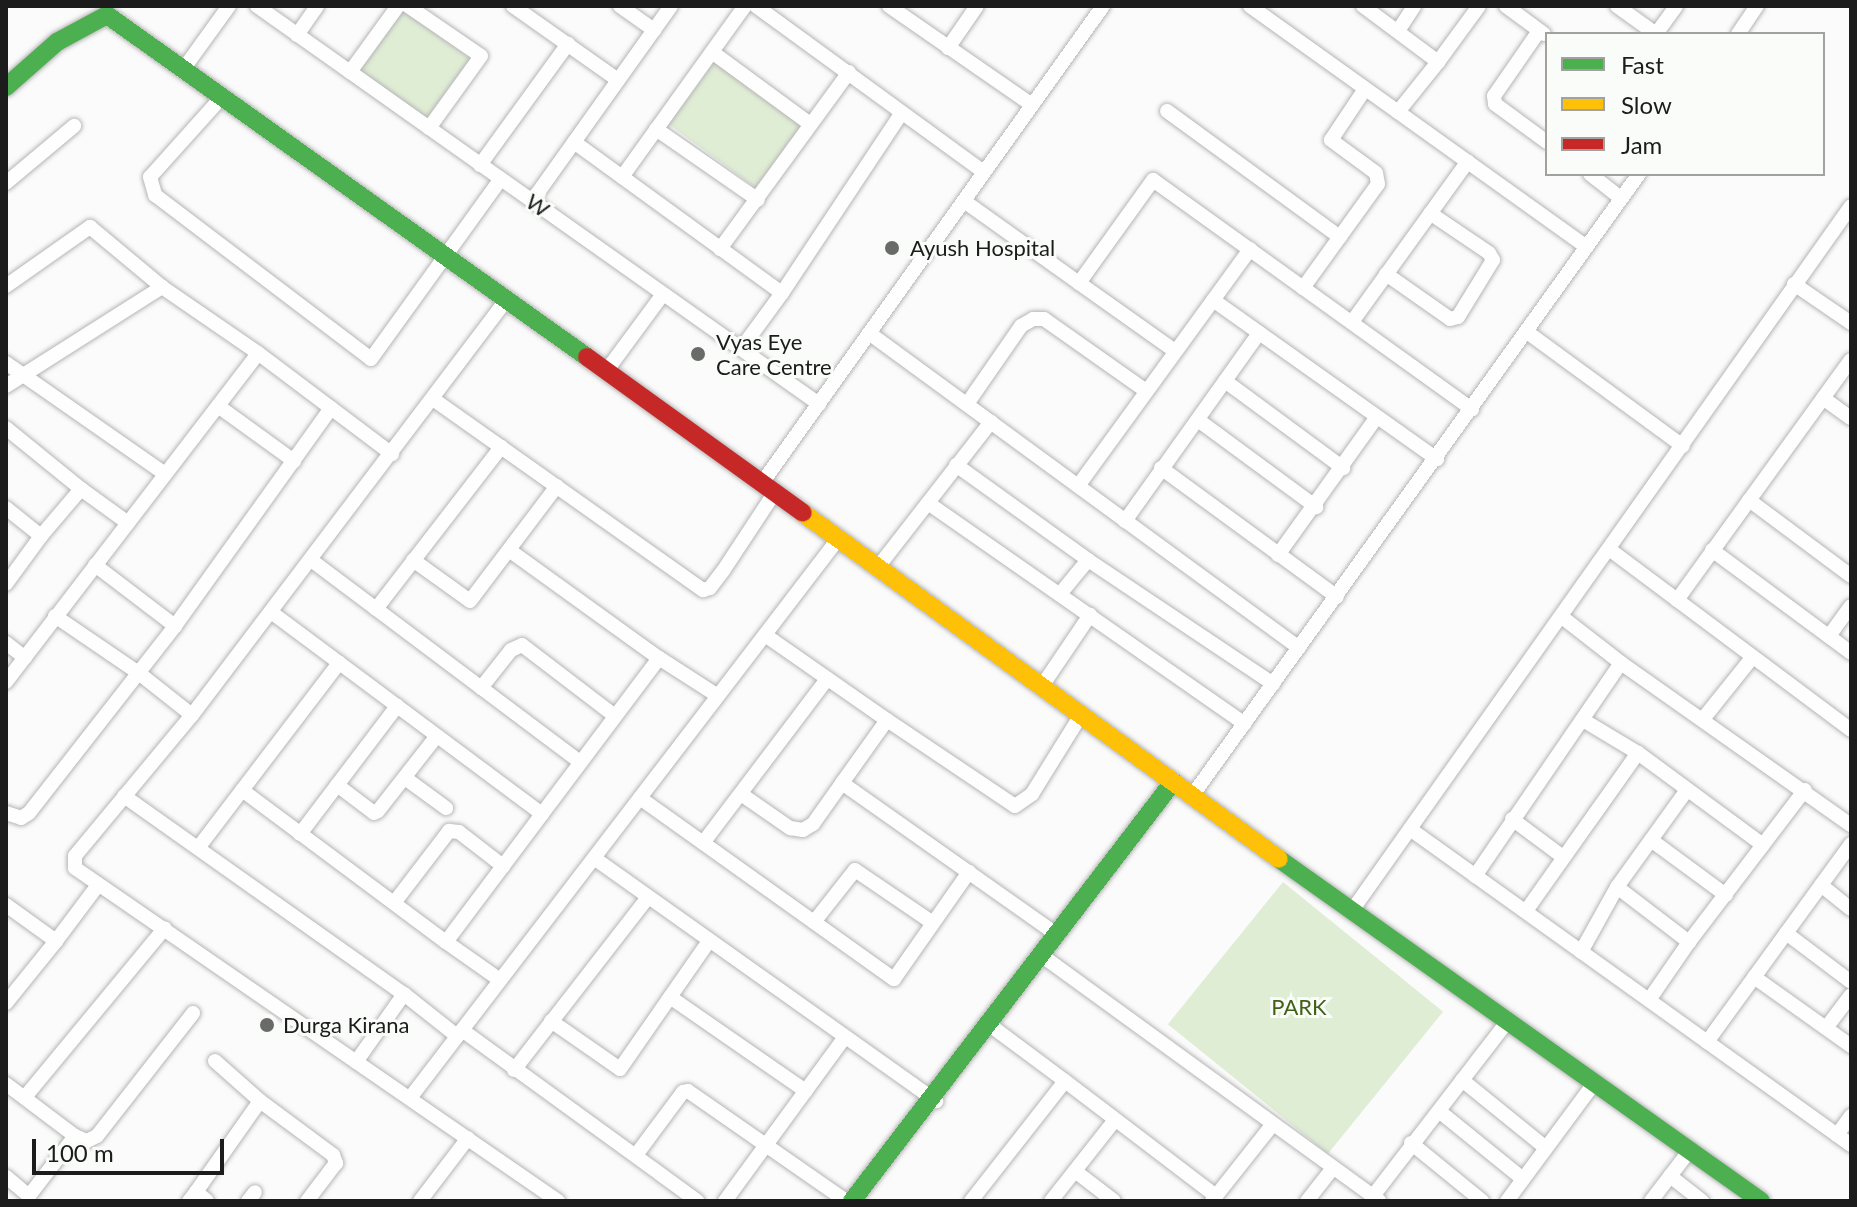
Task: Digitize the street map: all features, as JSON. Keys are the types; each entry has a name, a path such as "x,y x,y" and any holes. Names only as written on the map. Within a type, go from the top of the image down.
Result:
{"street":[{"path":"182,71 229,6"},
{"name":"W","path":"257,6 819,404"},
{"path":"297,35 317,6"},
{"path":"350,72 398,6"},
{"path":"408,6 481,56 429,128"},
{"path":"513,6 618,80"},
{"path":"620,6 654,30"},
{"path":"532,201 671,6"},
{"path":"622,177 745,6"},
{"path":"756,6 984,172"},
{"path":"889,6 1032,105"},
{"path":"948,48 977,6"},
{"path":"433,399 705,591 723,571 819,404 1103,6"},
{"path":"1250,6 1587,247"},
{"path":"1363,6 1438,62"},
{"path":"1398,31 1414,6"},
{"path":"1398,112 1479,6"},
{"path":"1506,6 1543,34 1494,96 1495,104 1545,141"},
{"path":"1617,6 1653,32"},
{"path":"1657,32 1676,6"},
{"path":"1739,32 1757,6"},
{"path":"6,87 57,42 105,10 182,71 445,253 1351,912 1761,1201"},
{"path":"480,165 568,44"},
{"path":"712,52 810,124"},
{"path":"720,249 849,72"},
{"path":"1303,288 1379,180 1376,173 1331,140 1365,89"},
{"path":"221,98 150,177 155,195 371,359 501,179"},
{"path":"1167,111 1340,237"},
{"path":"741,349 901,114"},
{"path":"6,183 74,126"},
{"path":"656,129 758,200"},
{"path":"574,142 782,293"},
{"path":"1352,322 1468,161"},
{"path":"1593,176 1621,198"},
{"path":"636,1155 683,1092 688,1091 849,1201 994,1028 1056,934 1182,788 1245,724 1638,176"},
{"path":"1079,283 1153,180 1472,409"},
{"path":"964,201 1175,351"},
{"path":"1351,912 1683,446 1794,284 1846,226 1851,206"},
{"path":"1386,274 1450,319 1458,317 1493,260 1489,253 1430,213"},
{"path":"6,286 90,227 162,287 258,353 392,454"},
{"path":"1078,486 1250,249"},
{"path":"1794,284 1851,323"},
{"path":"6,386 162,287"},
{"path":"607,370 663,294"},
{"path":"507,299 192,715 75,856 75,868 558,1201"},
{"path":"1213,300 1437,459"},
{"path":"967,404 1021,326 1033,319 1044,319 1146,391"},
{"path":"1527,332 1683,446"},
{"path":"869,333 1299,648"},
{"path":"1125,521 1259,333"},
{"path":"6,682 258,353"},
{"path":"1677,600 1851,360"},
{"path":"6,363 165,474"},
{"path":"1225,381 1343,468"},
{"path":"1823,398 1851,418"},
{"path":"218,406 294,461"},
{"path":"6,813 21,818 29,813 140,674 331,408"},
{"path":"1278,555 1316,507 1376,418"},
{"path":"1198,420 1316,507"},
{"path":"878,567 991,422"},
{"path":"6,428 128,523"},
{"path":"376,609 501,447"},
{"path":"956,465 1088,560 1273,684"},
{"path":"1161,468 1337,597"},
{"path":"413,560 470,601 557,486"},
{"path":"8,576 81,489"},
{"path":"1749,500 1851,576"},
{"path":"928,503 1245,724"},
{"path":"6,508 41,536"},
{"path":"410,1098 839,538"},
{"path":"1609,549 1751,659 1851,730"},
{"path":"509,550 659,658 718,696"},
{"path":"1712,550 1851,653"},
{"path":"311,560 580,762"},
{"path":"1060,594 1088,560"},
{"path":"95,565 175,626"},
{"path":"1829,636 1851,606"},
{"path":"271,612 542,814"},
{"path":"1042,686 1090,615"},
{"path":"55,616 140,674 192,715"},
{"path":"1562,617 1621,663 1851,825"},
{"path":"765,635 1015,806 1032,794 1081,715"},
{"path":"6,643 25,658"},
{"path":"481,688 511,650 522,645 615,716"},
{"path":"446,942 659,658"},
{"path":"1703,719 1751,659"},
{"path":"198,848 339,663"},
{"path":"1475,876 1621,663"},
{"path":"703,843 827,679"},
{"path":"300,834 397,706"},
{"path":"741,794 790,828 803,830 813,824 887,720"},
{"path":"1583,720 1638,753 1763,845"},
{"path":"337,785 374,813 387,803 436,737"},
{"path":"1526,911 1638,753"},
{"path":"405,778 446,808"},
{"path":"842,783 1056,934"},
{"path":"862,1201 934,1100 1043,958 1182,788"},
{"path":"242,790 500,980"},
{"path":"1581,952 1617,887 1687,790"},
{"path":"1649,1000 1689,942 1805,790"},
{"path":"124,796 697,1201"},
{"path":"640,798 894,979 969,872"},
{"path":"1512,819 1563,857"},
{"path":"1410,829 1851,1145"},
{"path":"394,903 449,831 459,832 503,866"},
{"path":"1651,840 1726,895"},
{"path":"1707,1042 1851,844"},
{"path":"594,858 934,1100"},
{"path":"814,922 855,870 933,923"},
{"path":"6,1003 98,885"},
{"path":"1821,885 1851,909"},
{"path":"1617,887 1689,942"},
{"path":"514,1070 648,897"},
{"path":"6,905 56,941"},
{"path":"25,1097 165,928"},
{"path":"1786,933 1851,982"},
{"path":"551,1021 620,1069 709,941"},
{"path":"1043,958 1376,1199 1411,1143 1508,1021"},
{"path":"1754,977 1851,1046"},
{"path":"356,1062 404,994"},
{"path":"1826,1028 1851,995"},
{"path":"670,997 806,1091"},
{"path":"6,1084 75,1136 87,1141 97,1136 193,1013"},
{"path":"994,1028 1214,1199 1273,1124"},
{"path":"725,1201 845,1037"},
{"path":"215,1061 260,1101 333,1155 336,1163 307,1201"},
{"path":"1462,1080 1546,1148"},
{"path":"971,1201 1065,1081"},
{"path":"1507,1201 1595,1082"},
{"path":"197,1198 260,1101"},
{"path":"1439,1111 1523,1179"},
{"path":"1837,1135 1851,1116"},
{"path":"1051,1201 1115,1120"},
{"path":"6,1177 33,1198 75,1136"},
{"path":"420,1201 468,1138"},
{"path":"1411,1143 1482,1201"},
{"path":"1651,1201 1690,1150"},
{"path":"1307,1201 1333,1168"},
{"path":"1075,1171 1114,1201"},
{"path":"1670,1176 1702,1201"}],"green space":[{"path":"402,9 471,59 427,119 359,69"},
{"path":"714,62 805,128 759,190 669,124"},
{"name":"PARK","path":"1283,882 1443,1012 1328,1154 1168,1024"}],"traffic: fast":[{"path":"6,87 57,42 107,15 587,357"},
{"path":"852,1201 1173,782"},
{"path":"1279,859 1761,1201"}],"traffic: slow":[{"path":"803,513 1279,859"}],"traffic: jam":[{"path":"587,357 803,513"}],"place":[{"name":"Ayush Hospital","path":"892,248"},
{"name":"Vyas Eye Care Centre","path":"698,354"},
{"name":"Durga Kirana","path":"267,1025"}]}
